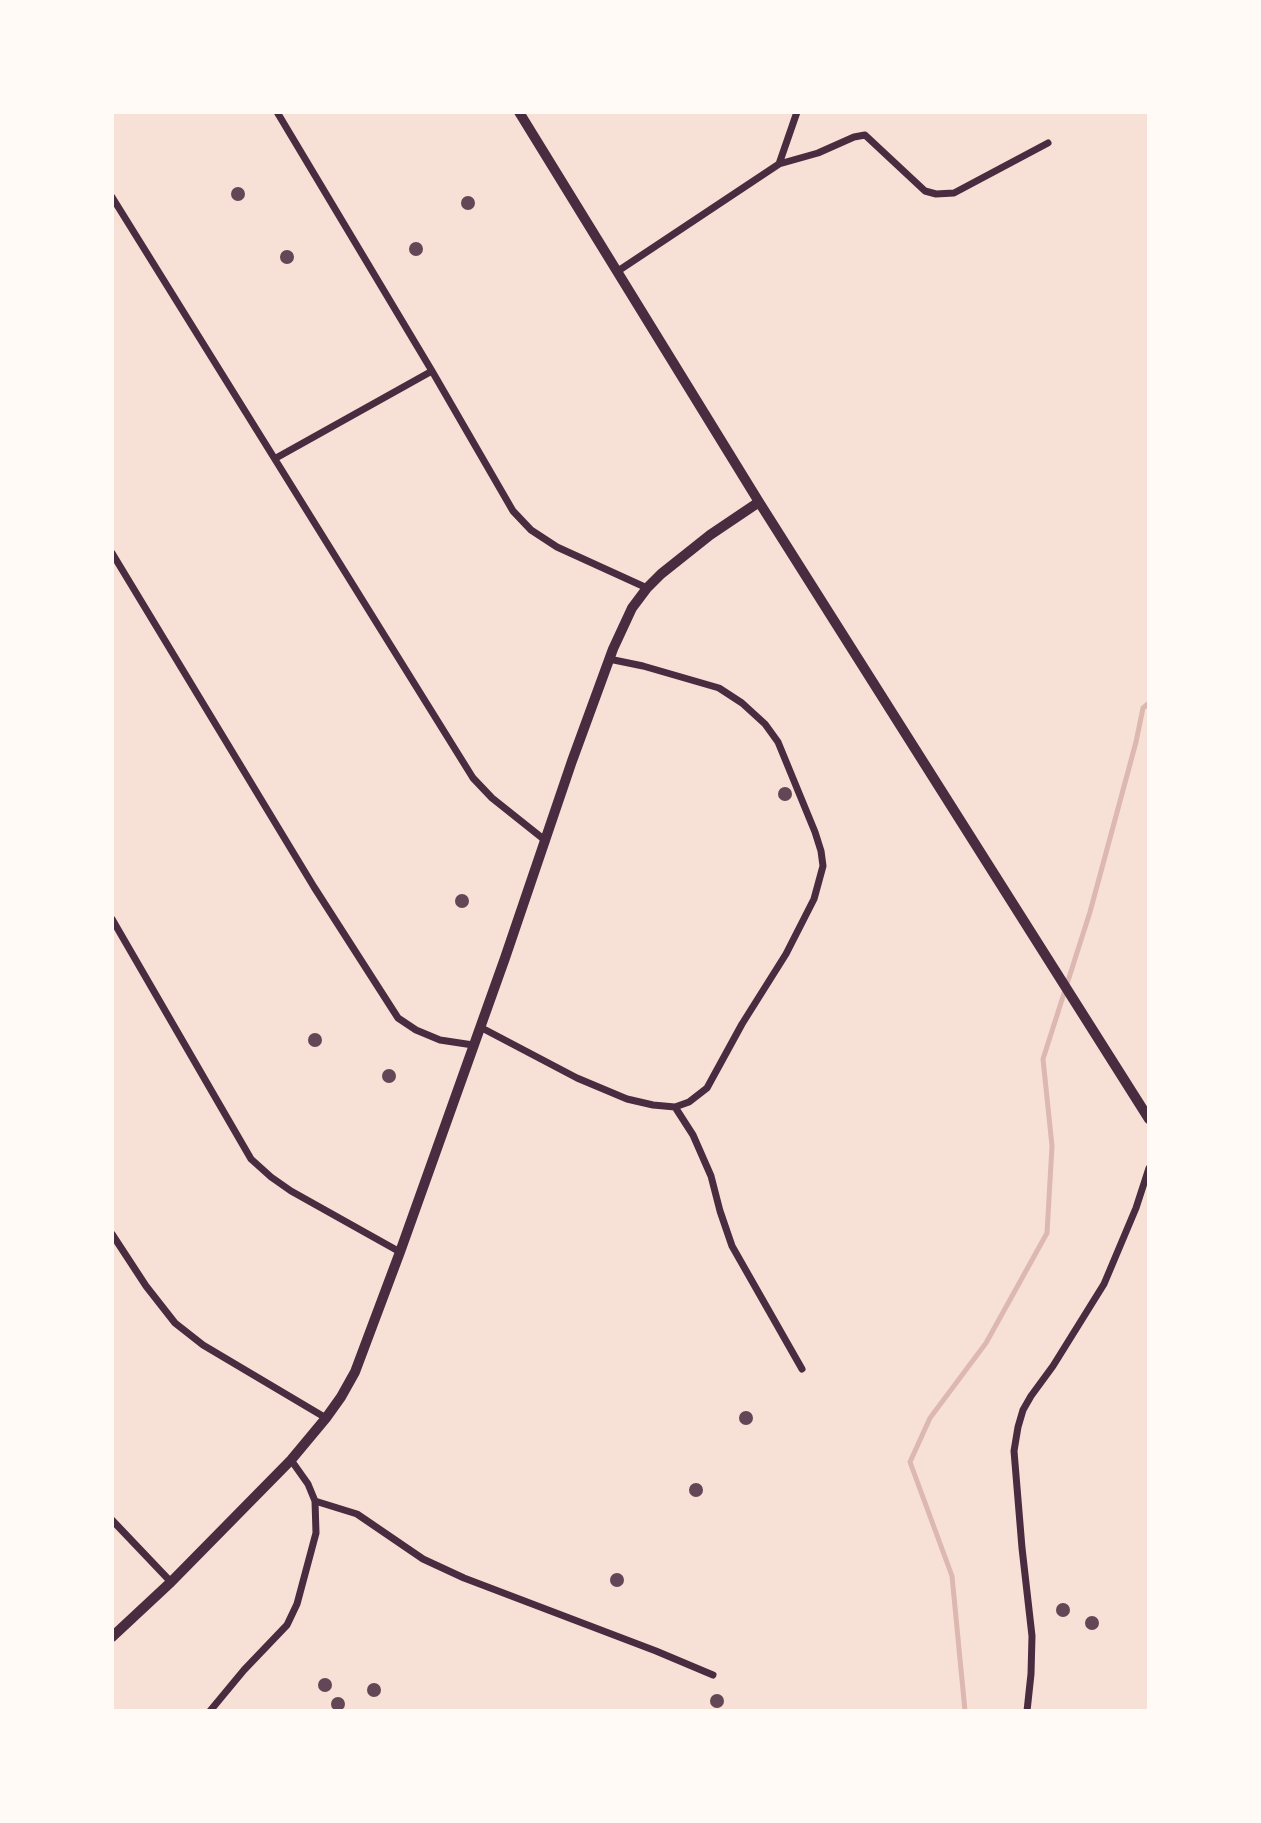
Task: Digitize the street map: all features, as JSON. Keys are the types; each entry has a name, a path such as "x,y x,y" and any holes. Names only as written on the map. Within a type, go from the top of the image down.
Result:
{"street":[{"path":"276,112 513,511 531,530 556,547 647,588"},
{"path":"519,112 759,502 1149,1119"},
{"path":"779,164 797,112"},
{"path":"618,271 779,164 818,153 854,137 865,135 925,191 936,194 954,193 1048,143"},
{"path":"113,200 473,778 492,798 546,841"},
{"path":"276,458 432,371"},
{"path":"112,1637 171,1582 291,1460 341,1397 355,1372 400,1252 572,761 609,659 632,608 662,573 710,535 759,502"},
{"path":"112,553 307,875 398,1018 416,1030 440,1040 473,1045"},
{"path":"480,1027 577,1077 627,1099 675,1107 689,1102 706,1088 786,954 814,899 823,866 821,851 778,742 765,724 742,703 719,688 609,659"},
{"path":"112,919 251,1159 291,1191 400,1252"},
{"path":"675,1107 693,1135 711,1175 732,1246 802,1369"},
{"path":"1027,1711 1032,1636 1021,1548 1014,1451 1018,1427 1031,1396 1104,1284 1136,1208 1149,1168"},
{"path":"112,1234 146,1286 174,1322 203,1345 326,1418"},
{"path":"210,1711 287,1625 297,1604 316,1533 316,1501 291,1460"},
{"path":"316,1501 358,1514 423,1559 464,1578 713,1675"},
{"path":"112,1520 171,1582"}],"building":[{"path":"235,187 241,187 245,194 241,201 235,201 231,197 231,191"},
{"path":"465,196 471,196 475,203 471,210 465,210 461,206 461,200"},
{"path":"413,242 419,242 423,249 419,256 413,256 409,252 409,246"},
{"path":"284,250 290,250 294,257 290,264 284,264 280,260 280,254"},
{"path":"782,787 788,787 792,794 788,801 782,801 778,797 778,791"},
{"path":"459,894 465,894 469,901 465,908 459,908 455,904 455,898"},
{"path":"312,1033 318,1033 322,1040 318,1047 312,1047 308,1043 308,1037"},
{"path":"386,1069 392,1069 396,1076 392,1083 386,1083 382,1079 382,1073"},
{"path":"743,1411 749,1411 753,1418 749,1425 743,1425 739,1421 739,1415"},
{"path":"693,1483 699,1483 703,1490 699,1497 693,1497 689,1493 689,1487"},
{"path":"614,1573 620,1573 624,1580 620,1587 614,1587 610,1583 610,1577"},
{"path":"1060,1603 1066,1603 1070,1610 1066,1617 1060,1617 1056,1613 1056,1607"},
{"path":"1089,1616 1095,1616 1099,1623 1095,1630 1089,1630 1085,1626 1085,1620"},
{"path":"322,1678 328,1678 332,1685 328,1692 322,1692 318,1688 318,1682"},
{"path":"371,1683 377,1683 381,1690 377,1697 371,1697 367,1693 367,1687"},
{"path":"714,1694 720,1694 724,1701 720,1708 714,1708 710,1704 710,1698"},
{"path":"335,1697 341,1697 345,1704 341,1711 335,1711 331,1707 331,1701"}],"waterway":[{"path":"965,1711 952,1576 910,1462 930,1418 986,1343 1047,1233 1052,1146 1043,1059 1090,912 1143,708 1149,703"}]}
